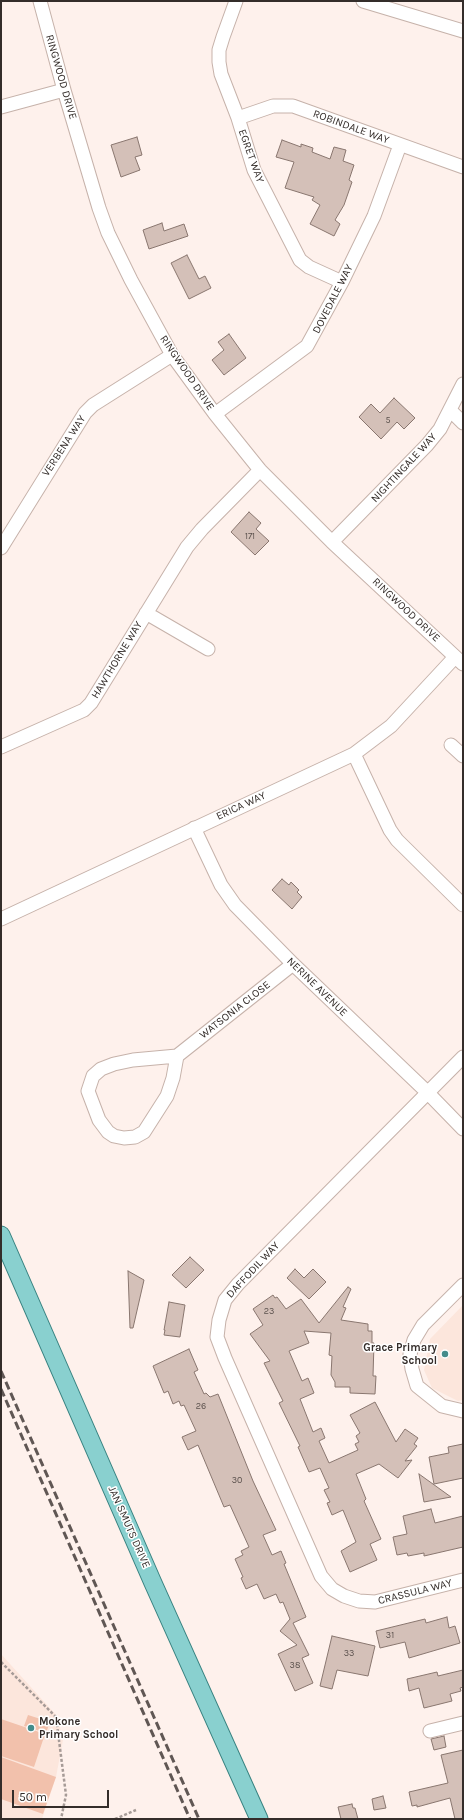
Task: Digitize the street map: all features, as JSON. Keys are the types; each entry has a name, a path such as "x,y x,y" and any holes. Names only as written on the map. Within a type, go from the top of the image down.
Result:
{"main road":[{"name":"JAN SMUTS DRIVE","path":"1,1234 150,1576 259,1819"}],"street":[{"name":"RINGWOOD DRIVE","path":"40,1 64,90 108,233 131,280 172,355 215,414 260,470 332,542 459,660"},
{"name":"EGRET WAY","path":"236,1 219,50 219,62 221,74 238,118 254,170 296,255 300,260 309,266 342,282"},
{"path":"363,1 463,31"},
{"path":"1,107 64,90"},
{"name":"ROBINDALE WAY","path":"238,118 273,106 293,106 463,167"},
{"name":"DOVEDALE WAY","path":"215,414 307,346 342,282 374,216 400,145"},
{"name":"VERBENA WAY","path":"1,548 85,413 93,405 172,355"},
{"name":"NIGHTINGALE WAY","path":"332,542 427,445 440,429 463,384"},
{"path":"450,410 463,423"},
{"name":"HAWTHORNE WAY","path":"1,747 84,710 91,703 146,612 194,538 260,470"},
{"name":"HAWTHORNE WAY","path":"146,612 208,649"},
{"name":"ERICA WAY","path":"1,919 354,754 391,726 459,660"},
{"path":"451,745 463,756"},
{"path":"354,754 390,830 397,840 463,905"},
{"name":"NERINE AVENUE","path":"194,828 227,896 293,964 427,1092 463,1129"},
{"name":"WATSONIA CLOSE","path":"177,1056 293,964"},
{"path":"177,1056 173,1078 167,1096 144,1132 135,1137 124,1138 114,1136 108,1132 99,1120 88,1091 93,1076 101,1069 114,1064 148,1058 177,1056"},
{"name":"DAFFODIL WAY","path":"344,1596 332,1589 321,1576 225,1358 217,1337 219,1320 225,1300 238,1284 463,1057"},
{"path":"463,1285 423,1325 414,1340 410,1354 412,1370 417,1386 442,1406 463,1411"},
{"name":"CRASSULA WAY","path":"344,1596 359,1601 375,1602 463,1580"},
{"path":"430,1731 463,1724"}],"path":[{"path":"1,1662 56,1717 66,1795 60,1819"},
{"path":"115,1819 136,1810"}],"shaded area":[{"name":"Grace Primary School","path":"463,1305 463,1400 458,1401 432,1388 424,1370 430,1339"},
{"name":"Mokone Primary School","path":"1,1654 57,1716 63,1740 56,1777 42,1819 1,1819"},
{"path":"28,1715 50,1722 46,1733 24,1726"},
{"path":"1,1719 45,1734 34,1767 1,1756"},
{"path":"1,1757 56,1777 43,1814 1,1799"}],"building":[{"path":"137,137 142,155 135,157 140,170 121,177 111,145"},
{"path":"282,140 301,147 301,144 313,148 312,152 330,159 334,147 346,150 343,161 354,165 349,180 352,182 344,205 335,220 340,224 334,236 310,224 320,205 312,200 314,197 285,188 294,162 276,157"},
{"path":"162,223 164,231 184,224 188,236 149,249 143,230"},
{"path":"187,255 199,279 205,276 211,288 189,299 171,263"},
{"path":"229,334 246,358 224,375 212,360 224,350 218,342"},
{"path":"394,398 415,418 404,429 397,422 381,439 359,417 371,404 380,413"},
{"path":"249,512 261,523 256,529 269,541 255,555 231,532"},
{"path":"282,879 289,885 291,882 299,890 297,892 302,897 292,909 272,890"},
{"path":"190,1257 204,1270 186,1288 172,1275"},
{"path":"295,1269 304,1278 313,1269 326,1282 309,1299 287,1278"},
{"path":"128,1271 144,1280 133,1328 130,1328"},
{"path":"348,1287 351,1289 343,1307 346,1308 341,1320 368,1324 368,1331 372,1331 372,1343 374,1343 373,1376 376,1376 375,1394 350,1393 350,1387 335,1387 335,1382 331,1375 332,1356 329,1355 331,1333 304,1331 309,1343 289,1351 302,1381 308,1378 314,1393 300,1399 313,1432 321,1428 325,1438 319,1441 329,1463 358,1450 355,1444 359,1442 356,1436 360,1433 350,1415 375,1402 396,1442 405,1429 418,1438 414,1444 417,1446 405,1461 412,1460 398,1478 379,1464 356,1474 366,1499 364,1501 381,1539 370,1544 377,1560 350,1572 341,1551 356,1542 343,1510 332,1515 327,1503 330,1502 324,1490 329,1488 320,1468 309,1472 298,1447 300,1446 279,1403 283,1401 264,1363 270,1361 250,1334 263,1325 253,1309 273,1295 275,1298 277,1297 286,1309 301,1299 319,1323"},
{"path":"169,1302 185,1305 180,1337 164,1335"},
{"path":"189,1349 198,1370 194,1372 204,1394 206,1393 210,1397 218,1394 253,1481 276,1530 263,1535 272,1555 281,1551 286,1563 284,1564 306,1617 293,1623 309,1655 302,1658 313,1683 295,1691 278,1654 297,1645 280,1631 290,1619 283,1602 280,1603 276,1594 264,1599 257,1584 246,1589 241,1578 243,1577 235,1559 243,1555 241,1551 249,1547 230,1505 224,1507 198,1445 188,1450 182,1437 196,1431 184,1405 181,1406 179,1401 173,1404 168,1391 164,1393 153,1366"},
{"path":"463,1444 463,1478 434,1484 429,1457 449,1453 448,1447"},
{"path":"419,1474 451,1497 424,1502"},
{"path":"431,1509 435,1523 463,1516 463,1547 424,1556 424,1553 408,1556 407,1553 397,1555 393,1537 407,1534 403,1516"},
{"path":"447,1617 449,1628 455,1626 460,1643 409,1658 405,1642 380,1648 376,1631 425,1619 426,1623"},
{"path":"332,1636 375,1646 368,1676 337,1670 332,1689 320,1686"},
{"path":"463,1670 463,1687 460,1688 461,1691 450,1694 452,1701 424,1708 419,1688 409,1691 407,1679 437,1672 438,1676"},
{"path":"444,1736 446,1747 434,1750 431,1739"},
{"path":"463,1750 463,1819 455,1819 450,1798 417,1807 417,1805 412,1806 409,1792 448,1783 441,1755"},
{"path":"383,1796 386,1808 374,1810 372,1799"},
{"path":"352,1804 353,1808 355,1808 358,1819 341,1819 338,1807"}],"railway":[{"path":"1,1371 199,1819"},
{"path":"1,1389 190,1819"}],"place":[{"name":"Grace Primary School","path":"445,1354"},
{"name":"Mokone Primary School","path":"31,1728"}]}
